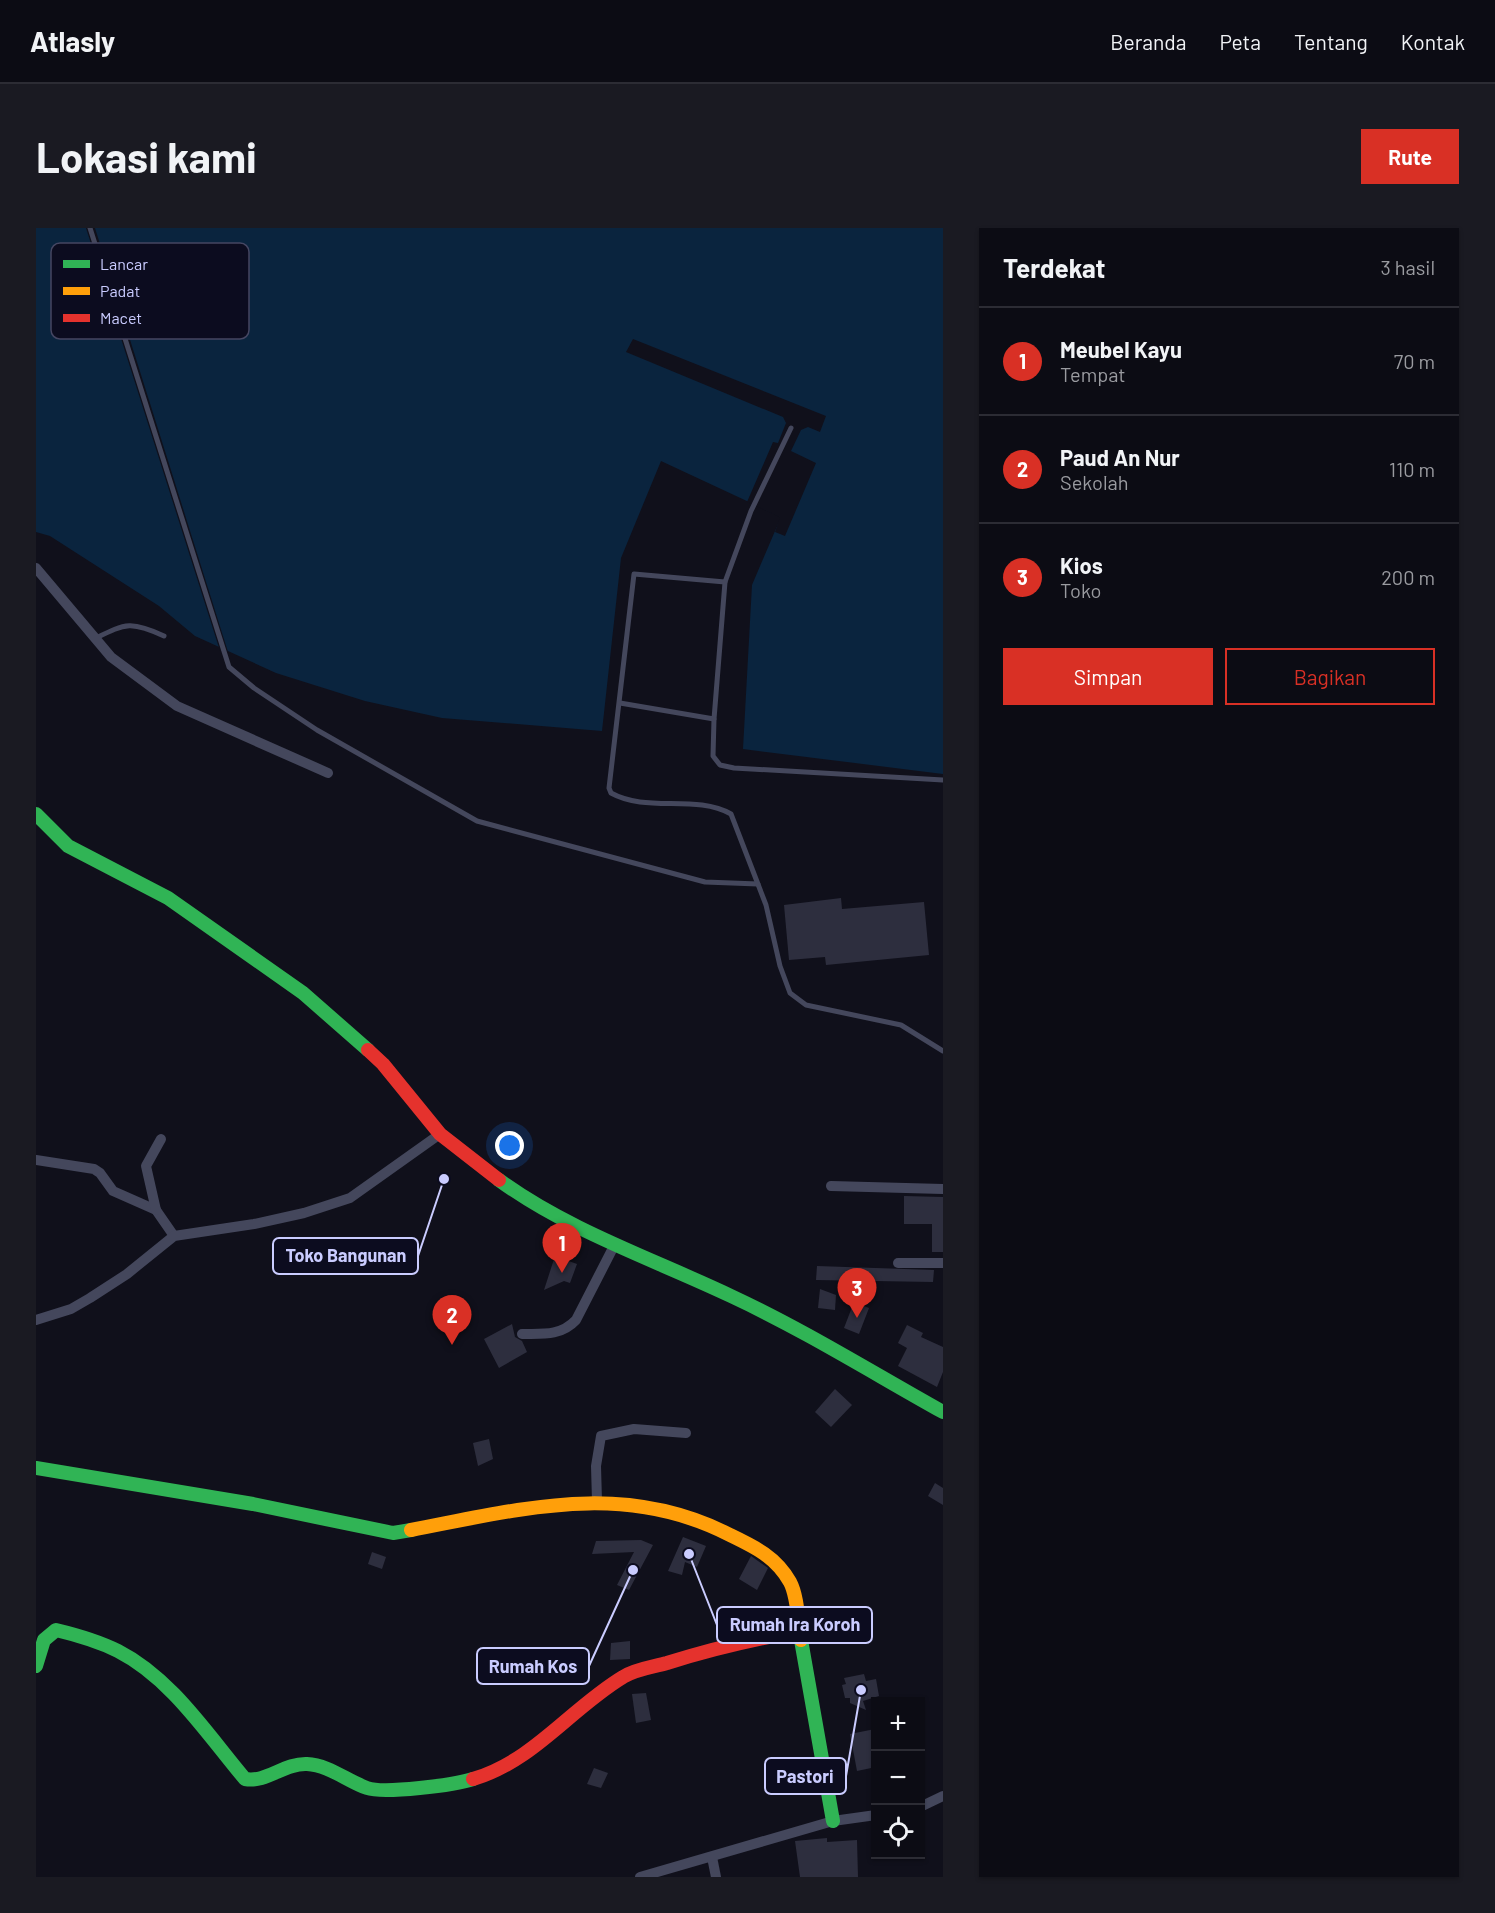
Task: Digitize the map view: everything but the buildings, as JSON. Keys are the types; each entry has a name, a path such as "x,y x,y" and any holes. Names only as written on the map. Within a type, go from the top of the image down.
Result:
{"main road":[{"path":"36,814 68,846 168,898 303,993 383,1064 440,1134 469,1159 526,1200 615,1244 749,1304 943,1412"},
{"path":"36,1468 253,1504 393,1533 525,1508 597,1501 647,1506 717,1528 760,1550 775,1561 791,1584 833,1821"},
{"path":"36,1666 45,1638 50,1631 56,1630 119,1649 137,1659 170,1691 245,1779 256,1781 289,1766 307,1764 322,1767 358,1786 397,1789 467,1781 496,1772 537,1748 594,1696 626,1675 728,1644 800,1631"}],"street":[{"path":"36,568 111,657 180,709 328,773"},
{"path":"36,1320 71,1309 90,1298 127,1274 174,1236 274,1220 350,1198 440,1134"},
{"path":"161,1139 146,1166 156,1210 174,1236"},
{"path":"36,1160 94,1169 100,1173 113,1191 156,1210"},
{"path":"831,1186 943,1189"},
{"path":"522,1334 556,1333 568,1329 576,1320 615,1244"},
{"path":"898,1263 943,1263"},
{"path":"597,1501 596,1466 601,1436 634,1429 686,1433"},
{"path":"925,1805 943,1796"},
{"path":"640,1877 833,1821 871,1816"},
{"path":"712,1857 716,1877"}],"lane":[{"path":"90,228 95,243"},
{"path":"125,339 229,668 317,730 477,821 705,882 758,884"},
{"path":"791,428 751,511 725,582 713,756 720,765 734,768 943,780"},
{"path":"725,582 634,574 609,788 611,794 626,799 716,807 731,814 766,905 780,966 790,993 806,1005 901,1025 943,1051"},
{"path":"94,639 119,627 134,624 164,636"},
{"path":"620,703 714,719"}],"water":[{"path":"36,228 943,228 943,774 743,749 752,585 781,517 661,461 621,558 602,731 442,718 365,701 276,673 195,636 159,606 50,536 36,532"}],"pier":[{"path":"86,228 95,228 100,243 91,243"},
{"path":"121,339 130,339 229,655 220,651"},
{"path":"633,339 826,416 820,432 808,427 801,430 791,451 816,463 785,536 775,532 780,517 747,502 773,442 778,443 786,423 783,417 626,352"}],"traffic: fast":[{"path":"36,814 68,846 168,898 303,993 368,1050"},
{"path":"499,1180 526,1198 583,1229 785,1323 943,1412"},
{"path":"36,1468 253,1504 393,1533 411,1530"},
{"path":"36,1666 44,1640 56,1630 103,1644 118,1651 155,1676 187,1708 245,1779 261,1778 291,1766 307,1764 323,1767 376,1790 420,1788 473,1779"},
{"path":"801,1640 833,1821"}],"traffic: slow":[{"path":"411,1530 493,1514 572,1504 611,1504 651,1508 690,1518 748,1544 778,1566 793,1588 801,1640"}],"traffic: jam":[{"path":"368,1050 383,1064 440,1134 499,1180"},
{"path":"473,1779 515,1760 604,1690 628,1674 716,1649 800,1631"}],"place":[{"name":"Toko Bangunan","path":"444,1179"},
{"name":"Meubel Kayu","path":"562,1273"},
{"name":"Kios","path":"857,1318"},
{"name":"Paud An Nur","path":"452,1345"},
{"name":"Rumah Ira Koroh","path":"689,1554"},
{"name":"Rumah Kos","path":"633,1570"},
{"name":"Pastori","path":"861,1690"}]}
